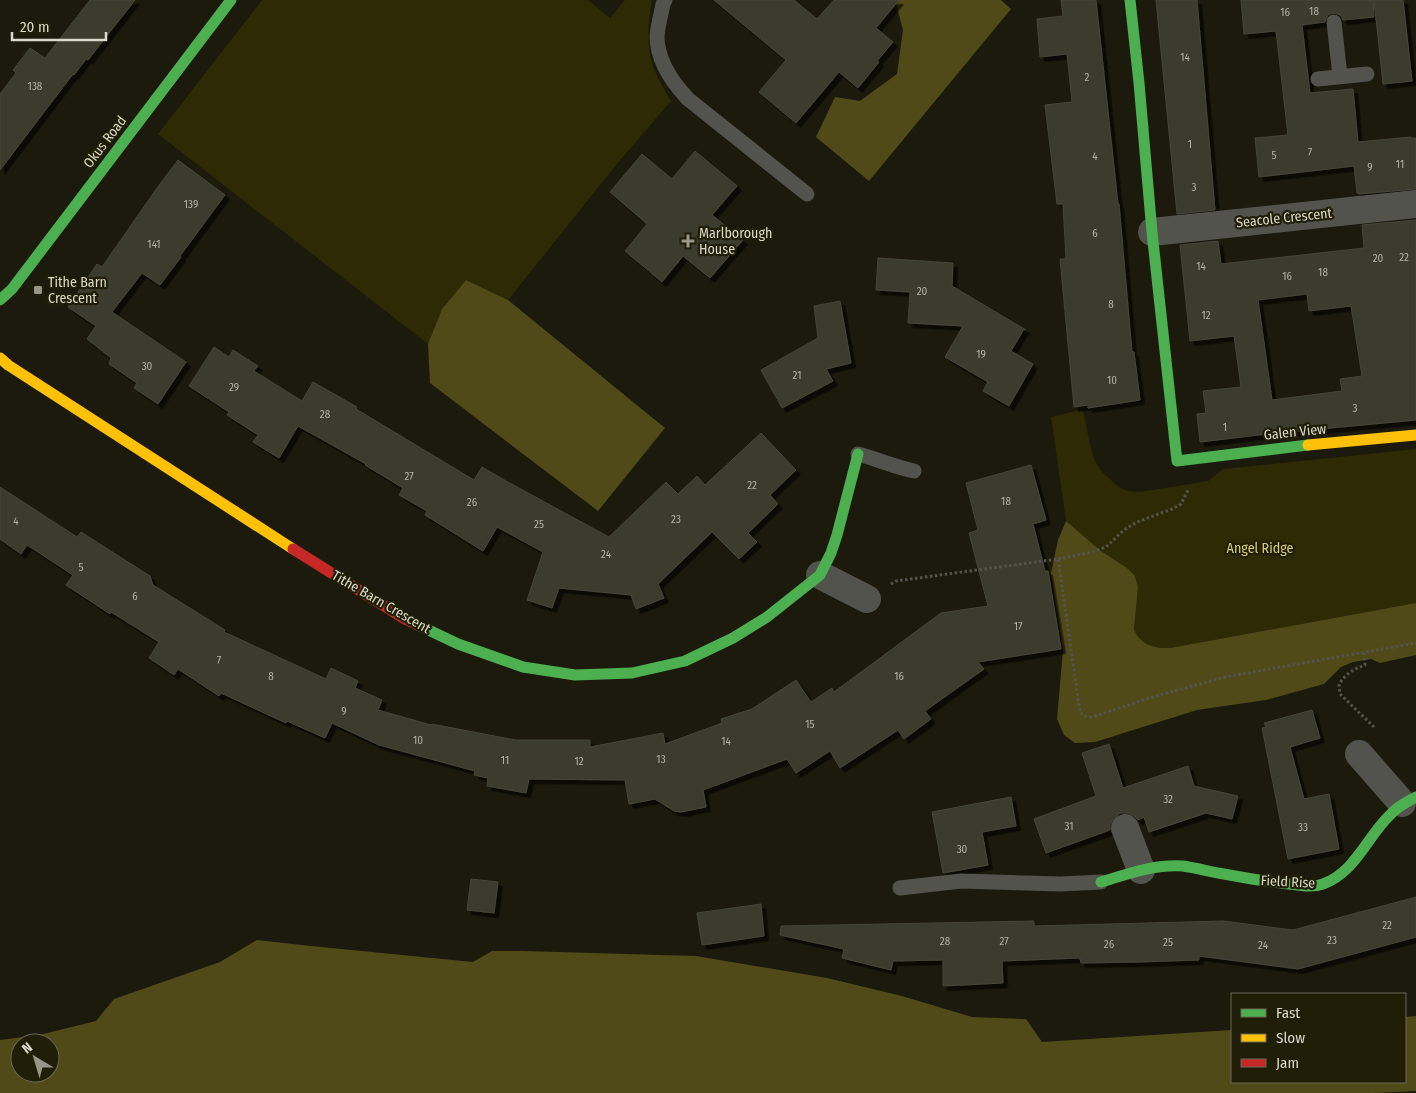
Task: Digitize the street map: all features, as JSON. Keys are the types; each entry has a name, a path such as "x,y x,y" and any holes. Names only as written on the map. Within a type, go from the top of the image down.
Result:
{"street":[{"name":"Okus Road","path":"0,300 12,289 231,0"},
{"path":"1130,0 1152,232 1181,461"},
{"name":"Seacole Crescent","path":"1152,232 1416,204"},
{"name":"Tithe Barn Crescent","path":"0,358 8,366 247,521 405,620 458,644 522,667 575,675 632,673 685,661 734,638 767,617 820,575 831,553 837,535 858,454"},
{"name":"Galen View","path":"1181,461 1269,449 1416,435"},
{"path":"820,575 867,599"},
{"name":"Field Rise","path":"1101,882 1141,870 1174,866 1189,867 1251,880 1300,886 1321,884 1331,880 1343,872 1355,860 1369,843 1381,823 1392,812 1409,800 1359,754"},
{"path":"1125,828 1141,870"}],"lane":[{"path":"665,0 658,28 658,49 662,62 673,82 688,99 807,194"},
{"path":"1334,22 1340,76"},
{"path":"1318,79 1367,74"},
{"path":"858,454 914,471"},
{"name":"Field Rise","path":"900,888 961,881 1060,884 1101,882"}],"path":[{"path":"867,599 896,581 1058,559 1106,547 1124,530 1137,522 1181,504 1188,491 1181,461"},
{"path":"1058,559 1080,712 1084,716 1092,717 1156,696 1225,677 1416,643"},
{"path":"1364,653 1365,665 1354,668 1344,676 1339,684 1340,694 1374,727"}],"green space":[{"path":"262,0 588,0 610,18 625,0 652,0 648,33 649,50 653,66 671,101 616,165 508,300 466,280 442,309 428,344 158,134"},
{"name":"Angel Ridge","path":"1083,409 1096,463 1103,473 1115,484 1131,491 1140,492 1208,481 1223,469 1416,449 1416,603 1170,648 1159,648 1144,642 1134,629 1138,587 1135,576 1127,568 1101,551 1066,521 1051,417"}],"shaded area":[{"path":"895,0 1001,0 1011,9 869,181 816,137 835,97 860,101 897,74 903,30"},
{"path":"466,280 508,300 665,428 598,511 430,383 428,344 442,309"},
{"path":"1066,521 1101,551 1127,568 1135,576 1138,587 1134,629 1144,642 1153,646 1170,648 1416,603 1416,655 1380,663 1371,659 1353,662 1341,667 1324,684 1266,700 1197,710 1095,742 1075,743 1064,735 1057,719 1063,650 1051,573 1058,540"},
{"path":"257,940 473,962 492,951 696,956 827,978 902,996 972,1017 1026,1019 1042,1042 1231,1030 1231,1083 1406,1083 1406,1017 1416,1016 1416,1091 1374,1093 0,1093 0,1040 10,1039 10,1083 60,1083 60,1033 47,1033 96,1021 114,999 220,962"}],"building":[{"path":"90,0 135,0 88,60 86,59 73,74 0,170 0,94 16,73 13,70 30,48 45,58"},
{"path":"714,0 794,0 817,19 834,0 899,0 876,28 893,42 858,88 839,72 796,123 759,92 786,60"},
{"path":"1061,0 1096,0 1119,204 1132,352 1134,352 1140,400 1088,408 1088,405 1074,407 1060,259 1066,259 1063,204 1057,204 1045,105 1072,102 1067,54 1040,57 1037,19 1063,16"},
{"path":"1156,0 1197,0 1215,210 1177,214"},
{"path":"1241,0 1373,0 1374,17 1343,20 1341,16 1333,13 1328,15 1325,22 1302,25 1310,93 1353,89 1358,142 1416,138 1416,189 1359,194 1357,193 1354,166 1259,177 1255,138 1288,135 1276,31 1244,34"},
{"path":"1374,0 1403,0 1412,81 1383,84"},
{"path":"695,151 737,186 712,215 743,240 710,278 683,256 662,282 625,251 647,224 610,192 642,154 672,179"},
{"path":"178,160 225,195 160,285 142,273 112,312 186,362 158,404 134,388 137,383 109,364 111,358 87,339 96,326 68,307 97,264 102,267"},
{"path":"1416,220 1416,420 1200,442 1197,414 1206,413 1203,391 1241,387 1234,336 1190,341 1180,245 1218,241 1221,264 1364,248 1362,225","holes":["1307,294 1309,311 1351,306 1362,376 1340,379 1342,391 1272,400 1258,300"]},
{"path":"878,258 953,263 952,286 1026,330 1024,329 1011,351 1033,364 1009,406 983,391 988,382 945,357 963,326 908,323 910,292 876,290"},
{"path":"840,301 851,363 826,369 833,381 782,408 761,370 818,338 814,306"},
{"path":"214,347 229,357 233,350 258,366 254,371 302,401 313,382 357,407 356,409 474,480 482,467 609,537 666,482 678,494 697,476 705,485 761,433 796,470 770,495 778,504 748,533 757,542 739,559 712,532 658,584 664,598 636,609 631,595 559,588 552,608 527,600 543,552 497,527 483,551 425,515 427,511 399,495 403,488 366,464 298,426 279,458 253,442 258,435 227,415 229,412 189,386"},
{"path":"1031,465 1046,520 1033,524 1045,571 1048,571 1061,649 978,662 984,669 925,711 931,719 904,739 898,730 840,768 830,751 796,773 787,759 703,790 706,807 681,812 674,811 655,799 629,804 625,780 529,779 526,793 487,786 488,778 474,775 475,771 379,745 332,723 325,738 287,721 286,723 221,693 219,696 178,669 174,675 149,658 159,642 111,612 110,614 66,585 73,575 27,545 21,554 0,539 0,487 77,537 81,532 150,576 153,585 225,630 224,632 326,679 331,668 358,681 355,688 382,700 378,710 431,725 515,740 590,740 590,747 663,733 665,744 722,723 721,719 752,709 796,680 811,702 832,688 834,692 941,613 988,606 969,533 978,530 966,483"},
{"path":"1312,710 1320,738 1290,747 1304,799 1329,794 1339,849 1288,859 1262,728 1266,727 1264,723"},
{"path":"1109,744 1123,788 1188,766 1194,786 1238,796 1232,819 1206,813 1149,832 1144,817 1138,820 1128,813 1120,813 1113,819 1110,830 1046,853 1034,819 1096,796 1082,753"},
{"path":"1011,797 1016,826 982,832 988,865 943,873 932,812"},
{"path":"471,879 498,882 494,913 467,910"},
{"path":"1416,897 1416,937 1298,969 1199,956 1199,960 1139,962 1081,963 1080,958 1002,961 1003,983 943,986 943,960 893,961 891,970 842,958 844,949 780,935 781,926 1034,921 1034,926 1223,921 1293,930"},
{"path":"761,904 764,936 702,945 697,913"}],"traffic: fast":[{"path":"0,300 12,289 231,0"},
{"path":"1130,0 1152,232 1177,461 1308,445"},
{"path":"418,625 458,644 523,667 575,675 632,673 685,661 733,638 767,617 820,575 831,553 837,535 858,454"},
{"path":"1101,882 1141,870 1183,866 1272,882 1305,886 1323,884 1344,871 1394,811 1416,797"}],"traffic: slow":[{"path":"0,358 293,549"},
{"path":"1308,445 1416,435"}],"traffic: jam":[{"path":"293,549 405,619 418,625"}],"place":[{"name":"Marlborough House","path":"688,241"},
{"name":"Tithe Barn Crescent","path":"38,290"}]}
